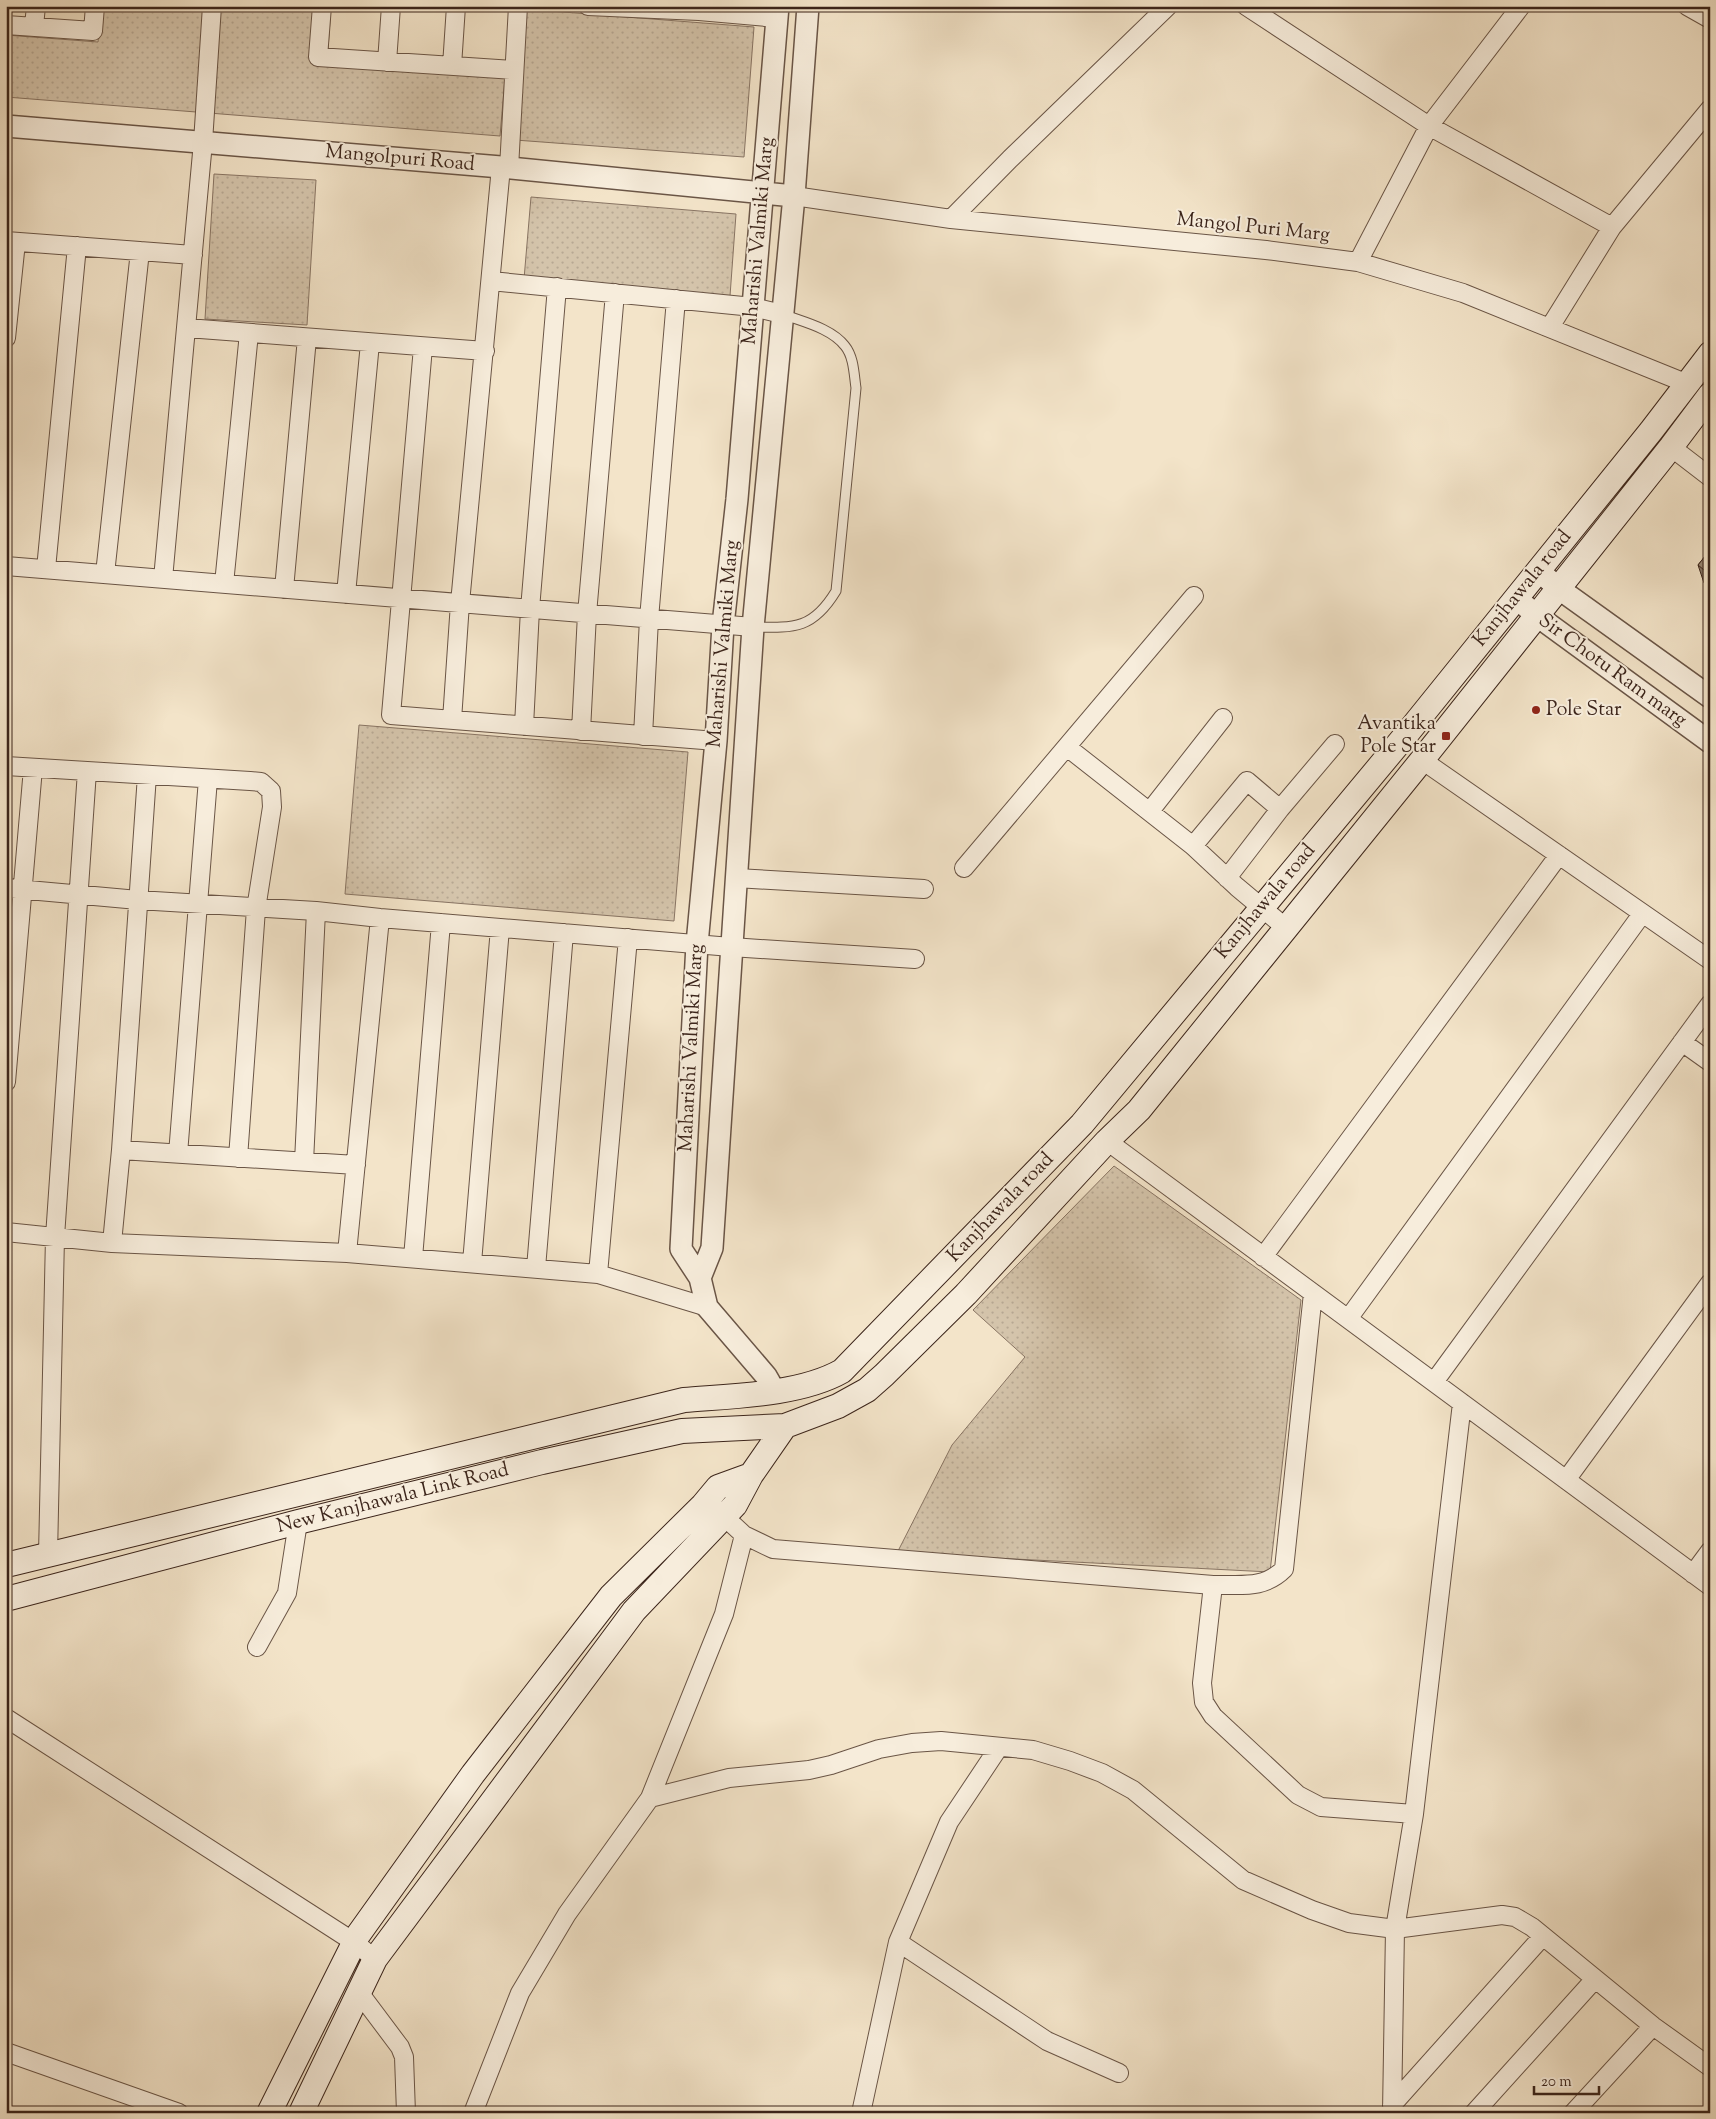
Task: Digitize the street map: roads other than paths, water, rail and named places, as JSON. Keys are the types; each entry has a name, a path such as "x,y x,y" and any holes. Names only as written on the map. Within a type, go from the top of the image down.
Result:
{"main road":[{"name":"Kanjhawala road","path":"774,1390 826,1380 848,1366 1082,1124 1409,731 1688,384 1710,354"},
{"name":"Kanjhawala road","path":"785,1426 838,1406 867,1390 966,1294 1107,1141 1139,1110 1422,760 1671,447 1710,395"},
{"path":"751,1475 718,1487 708,1500 611,1596 473,1774 354,1942 273,2105 302,2110 358,1991 375,1960 634,1612 735,1506 751,1475 785,1426 774,1390"},
{"name":"New Kanjhawala Link Road","path":"6,1565 684,1400 774,1390"},
{"name":"New Kanjhawala Link Road","path":"6,1598 298,1522 542,1462 682,1431 785,1426"}],"street":[{"path":"34,26 36,6"},
{"path":"6,24 93,31 95,6"},
{"path":"163,579 203,142 212,6"},
{"path":"322,6 318,57 514,70"},
{"path":"387,62 391,6"},
{"path":"452,66 456,6"},
{"path":"452,720 460,603 491,281 505,167 518,6"},
{"path":"588,6 699,8 778,12"},
{"name":"Maharishi Valmiki Marg","path":"700,1278 712,1248 753,627 794,196 808,6"},
{"path":"951,219 1010,158 1168,6"},
{"path":"1246,6 1429,126 1612,228"},
{"path":"1358,262 1429,126 1521,6"},
{"path":"1687,6 1710,19"},
{"name":"Maharishi Valmiki Marg","path":"774,1390 766,1376 707,1307 700,1278 681,1249 697,944 778,12"},
{"path":"1550,327 1612,228 1710,109"},
{"name":"Mangolpuri Road","path":"6,126 505,167 794,196"},
{"name":"Mangol Puri Marg","path":"794,196 951,219 1266,250 1358,262 1463,293 1688,384"},
{"path":"6,338 11,241 193,255"},
{"path":"46,569 77,246"},
{"path":"105,574 140,251"},
{"path":"491,281 753,307 782,314"},
{"path":"524,726 530,609 557,287"},
{"path":"581,731 587,614 615,293"},
{"path":"643,736 649,619 676,299"},
{"path":"187,328 484,351"},
{"path":"224,584 249,333"},
{"path":"284,588 307,338"},
{"path":"346,594 370,342"},
{"path":"423,347 391,715 716,741"},
{"path":"1671,447 1710,477"},
{"path":"6,566 753,627"},
{"name":"Sir Chotu Ram marg","path":"1538,570 1558,588 1710,697"},
{"path":"964,868 1194,596"},
{"name":"Sir Chotu Ram marg","path":"1516,598 1536,615 1710,742"},
{"path":"1150,810 1223,718"},
{"path":"1227,878 1280,809 1335,744"},
{"path":"1067,747 1150,810 1286,928"},
{"path":"1422,760 1710,960"},
{"path":"6,766 261,782 271,791 272,807 256,909 238,1158"},
{"path":"6,1082 15,888 34,768"},
{"path":"48,1555 55,1237 87,772"},
{"path":"112,1243 121,1150 147,775"},
{"path":"178,1154 208,779"},
{"path":"1193,846 1247,781 1280,809"},
{"path":"709,818 739,820"},
{"path":"1263,1257 1559,855"},
{"path":"736,878 924,889"},
{"path":"15,888 78,896 198,903 256,909 316,911 731,947 915,959"},
{"path":"304,1162 316,911"},
{"path":"1348,1319 1642,914"},
{"path":"347,1253 380,918"},
{"path":"413,1258 441,923"},
{"path":"472,1263 500,928"},
{"path":"536,1268 564,933"},
{"path":"598,1274 628,938"},
{"path":"1434,1382 1710,1004"},
{"path":"1682,1042 1710,1062"},
{"path":"1107,1141 1710,1586"},
{"path":"121,1150 356,1165"},
{"path":"6,1232 112,1243 347,1253 598,1274 707,1307"},
{"path":"1566,1480 1710,1283"},
{"path":"708,1500 723,1517 744,1535 773,1549 1214,1585 1261,1584 1274,1579 1284,1569 1313,1293"},
{"path":"1392,2109 1395,1929 1414,1814 1462,1403"},
{"path":"257,1647 287,1593 298,1522"},
{"path":"474,2113 520,1993 567,1914 650,1798 724,1614 744,1535"},
{"path":"1693,1574 1710,1550"},
{"path":"1214,1585 1202,1682 1204,1702 1213,1716 1298,1795 1321,1808 1414,1814"},
{"path":"6,1718 354,1942 375,1960"},
{"path":"650,1798 729,1778 816,1768 879,1749 912,1742 941,1741 1033,1750 1102,1773 1133,1790 1243,1880 1312,1910 1349,1922 1395,1929 1502,1915 1515,1918 1532,1927 1653,2026 1710,2068"},
{"path":"862,2113 898,1942 949,1822 999,1747"},
{"path":"1392,2109 1543,1936"},
{"path":"898,1942 1047,2041 1118,2073"},
{"path":"1474,2113 1595,1979"},
{"path":"358,1991 400,2047 404,2057 406,2113"},
{"path":"1573,2113 1653,2026"},
{"path":"6,2052 179,2113"}],"lane":[{"path":"753,627 790,627 809,622 825,609 836,591 856,388 852,361 846,347 833,336 818,328 782,314"}],"place":[{"name":"Pole Star","path":"1536,710"},
{"name":"Avantika Pole Star","path":"1446,736"}]}
